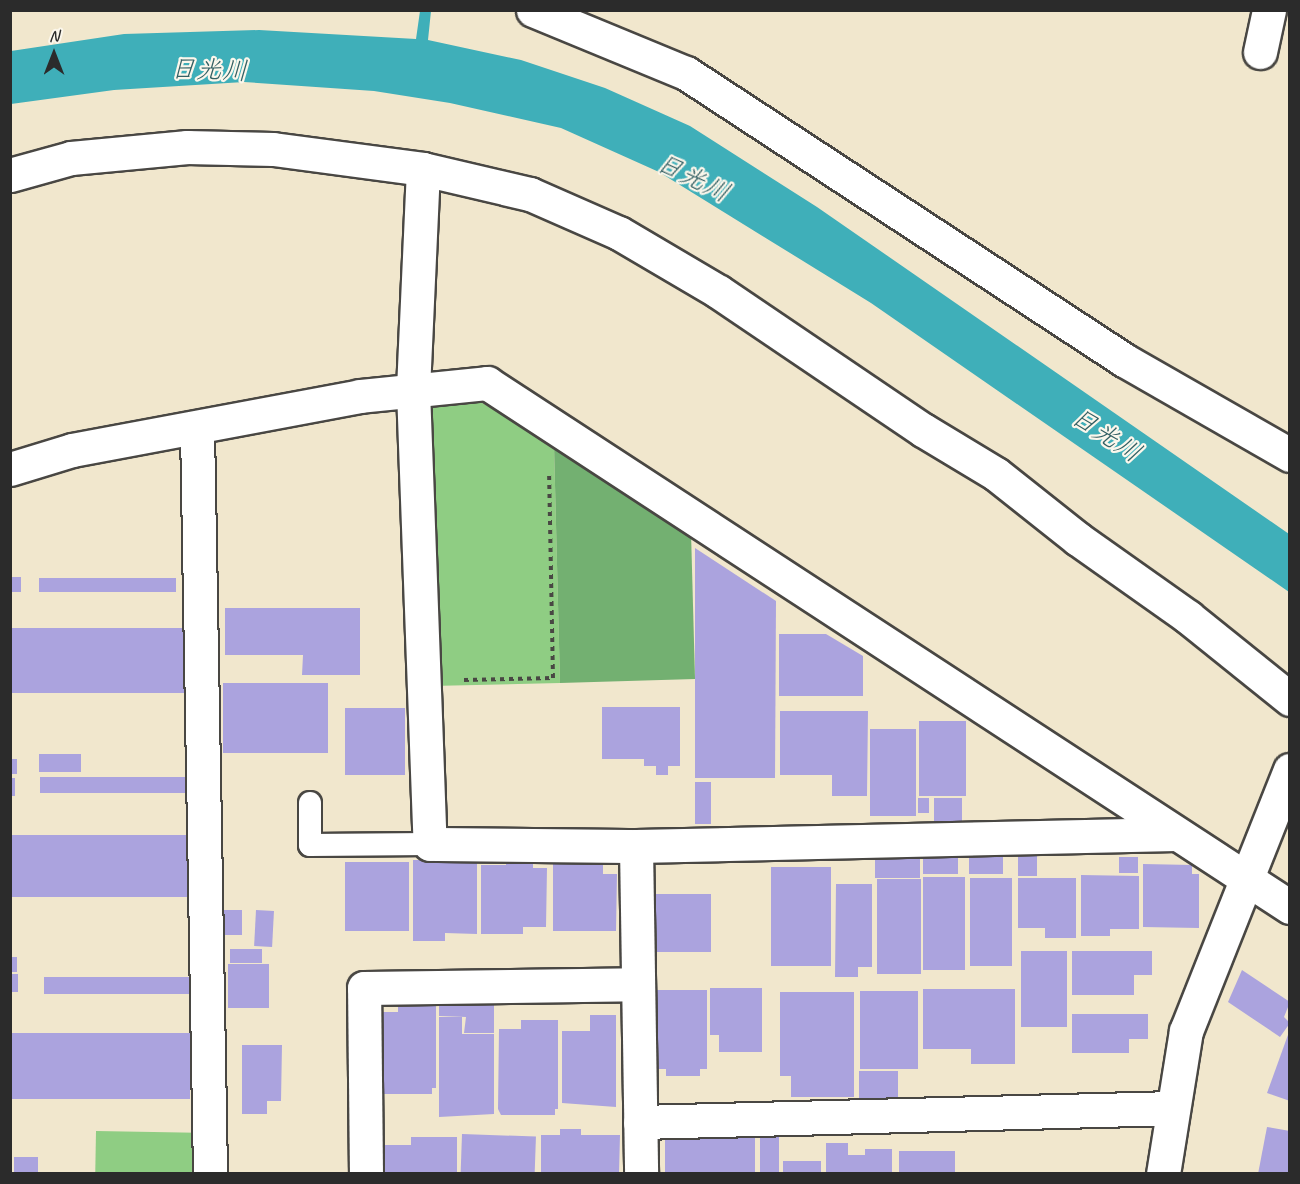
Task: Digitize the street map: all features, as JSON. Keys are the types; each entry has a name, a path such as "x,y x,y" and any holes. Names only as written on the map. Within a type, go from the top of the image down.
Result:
{"street":[{"path":"533,10 686,73 1124,360 1290,455"},
{"path":"1260,52 1269,10"},
{"path":"10,175 71,158 187,147 273,149 423,169 530,194 619,232 720,292 923,430 996,474 1078,539 1188,617 1290,699"},
{"path":"423,169 412,390 430,844 636,846 1176,834"},
{"path":"10,469 72,450 412,390 487,383 1290,907"},
{"path":"197,428 210,1173"},
{"path":"1163,1173 1186,1031 1290,770"},
{"path":"636,846 641,1173"},
{"path":"366,1173 364,988 638,984"},
{"path":"640,1122 1173,1108"}],"lane":[{"path":"310,804 310,845 430,844"}],"path":[{"path":"424,680 553,678 548,423"}],"green space":[{"path":"434,401 479,401 554,445 560,683 431,686 421,416"},
{"path":"554,445 691,532 695,679 560,683"},
{"path":"96,1131 196,1133 195,1174 95,1174"}],"water":[{"name":"日光川","path":"420,11 431,11 428,40 521,60 605,88 690,126 817,207 1289,534 1289,592 871,303 659,172 561,128 450,103 374,91 244,82 114,90 11,104 11,51 124,34 259,30 416,39"}],"building":[{"path":"695,548 776,601 775,778 695,778"},
{"path":"10,577 21,577 21,592 10,592"},
{"path":"39,578 176,578 176,592 39,592"},
{"path":"225,608 360,608 360,675 302,675 303,655 225,655"},
{"path":"10,628 187,628 187,693 10,693"},
{"path":"779,634 826,634 863,656 863,696 779,696"},
{"path":"223,683 328,683 328,753 223,753"},
{"path":"602,707 680,707 680,766 668,766 668,775 656,775 656,766 644,766 644,759 602,759"},
{"path":"345,708 405,708 405,775 345,775"},
{"path":"780,711 868,711 867,796 832,796 832,775 780,775"},
{"path":"919,721 966,721 966,796 919,796"},
{"path":"870,729 916,729 916,816 870,816"},
{"path":"39,754 81,754 81,772 39,772"},
{"path":"10,759 17,759 17,774 10,774"},
{"path":"40,777 189,777 189,793 40,793"},
{"path":"10,778 15,778 15,796 10,796"},
{"path":"695,782 711,782 711,824 695,824"},
{"path":"918,798 929,798 929,813 918,813"},
{"path":"934,798 962,798 962,822 934,822"},
{"path":"10,835 188,835 188,897 10,897"},
{"path":"923,850 958,850 958,874 923,874"},
{"path":"969,850 1003,850 1003,874 969,874"},
{"path":"875,851 920,851 920,878 875,878"},
{"path":"1018,856 1037,856 1037,876 1018,876"},
{"path":"506,857 533,857 533,868 547,868 546,927 523,927 523,934 481,934 481,865 506,865"},
{"path":"1119,857 1138,857 1138,873 1119,873"},
{"path":"413,860 477,860 477,934 445,933 445,941 413,941"},
{"path":"345,862 409,862 409,931 345,931"},
{"path":"553,863 603,863 603,874 617,874 616,931 553,931"},
{"path":"1143,864 1192,865 1192,874 1199,874 1199,928 1143,927"},
{"path":"771,867 831,867 831,966 771,966"},
{"path":"1081,875 1139,876 1139,929 1110,929 1110,936 1081,936"},
{"path":"923,877 965,877 965,970 923,970"},
{"path":"970,878 1012,878 1012,966 970,966"},
{"path":"1018,878 1076,878 1076,938 1045,938 1045,928 1018,928"},
{"path":"877,879 921,879 921,974 877,974"},
{"path":"836,884 872,884 872,967 858,967 858,977 835,977"},
{"path":"654,894 711,894 711,952 654,952"},
{"path":"222,910 242,910 242,935 222,935"},
{"path":"256,910 274,911 272,947 254,946"},
{"path":"230,949 262,949 262,963 230,963"},
{"path":"1021,951 1067,951 1067,1027 1021,1027"},
{"path":"1072,951 1152,951 1152,975 1134,975 1134,995 1072,995"},
{"path":"10,957 17,957 17,972 10,972"},
{"path":"228,964 269,964 269,1008 228,1008"},
{"path":"1242,970 1290,1002 1284,1017 1290,1023 1280,1037 1228,1002"},
{"path":"10,974 18,974 18,992 10,992"},
{"path":"44,977 190,977 190,994 44,994"},
{"path":"710,988 762,988 762,1052 719,1052 719,1035 710,1035"},
{"path":"923,989 1015,989 1015,1064 971,1064 971,1049 923,1049"},
{"path":"655,990 707,990 707,1069 700,1069 700,1076 666,1076 666,1069 655,1069"},
{"path":"860,991 918,991 918,1069 860,1069"},
{"path":"780,992 854,992 854,1097 791,1097 791,1076 780,1076"},
{"path":"398,998 436,998 436,1088 432,1088 432,1094 379,1094 375,1012 398,1012"},
{"path":"439,999 494,999 494,1033 464,1033 466,1017 439,1016"},
{"path":"1072,1014 1148,1014 1148,1039 1129,1039 1129,1053 1072,1053"},
{"path":"590,1015 616,1015 616,1107 562,1103 562,1031 590,1031"},
{"path":"439,1017 462,1017 462,1034 494,1034 494,1114 439,1117"},
{"path":"521,1020 558,1020 558,1109 555,1109 555,1115 501,1115 498,1109 499,1029 521,1029"},
{"path":"1290,1032 1290,1101 1267,1093"},
{"path":"10,1033 190,1033 190,1099 10,1099"},
{"path":"242,1045 282,1045 281,1101 267,1101 267,1114 242,1114"},
{"path":"859,1071 898,1071 898,1100 859,1100"},
{"path":"1267,1127 1290,1131 1290,1174 1258,1174"},
{"path":"760,1128 779,1128 779,1174 760,1174"},
{"path":"560,1129 581,1129 581,1135 620,1135 619,1174 541,1174 541,1135 560,1135"},
{"path":"665,1133 755,1133 755,1174 665,1174"},
{"path":"462,1134 536,1137 535,1174 461,1174"},
{"path":"411,1137 457,1137 457,1174 379,1174 379,1145 411,1145"},
{"path":"826,1143 848,1143 848,1155 865,1155 865,1149 892,1149 892,1174 826,1174"},
{"path":"899,1151 955,1151 955,1174 899,1174"},
{"path":"14,1157 38,1157 38,1174 14,1174"},
{"path":"783,1161 821,1161 821,1174 783,1174"}]}
